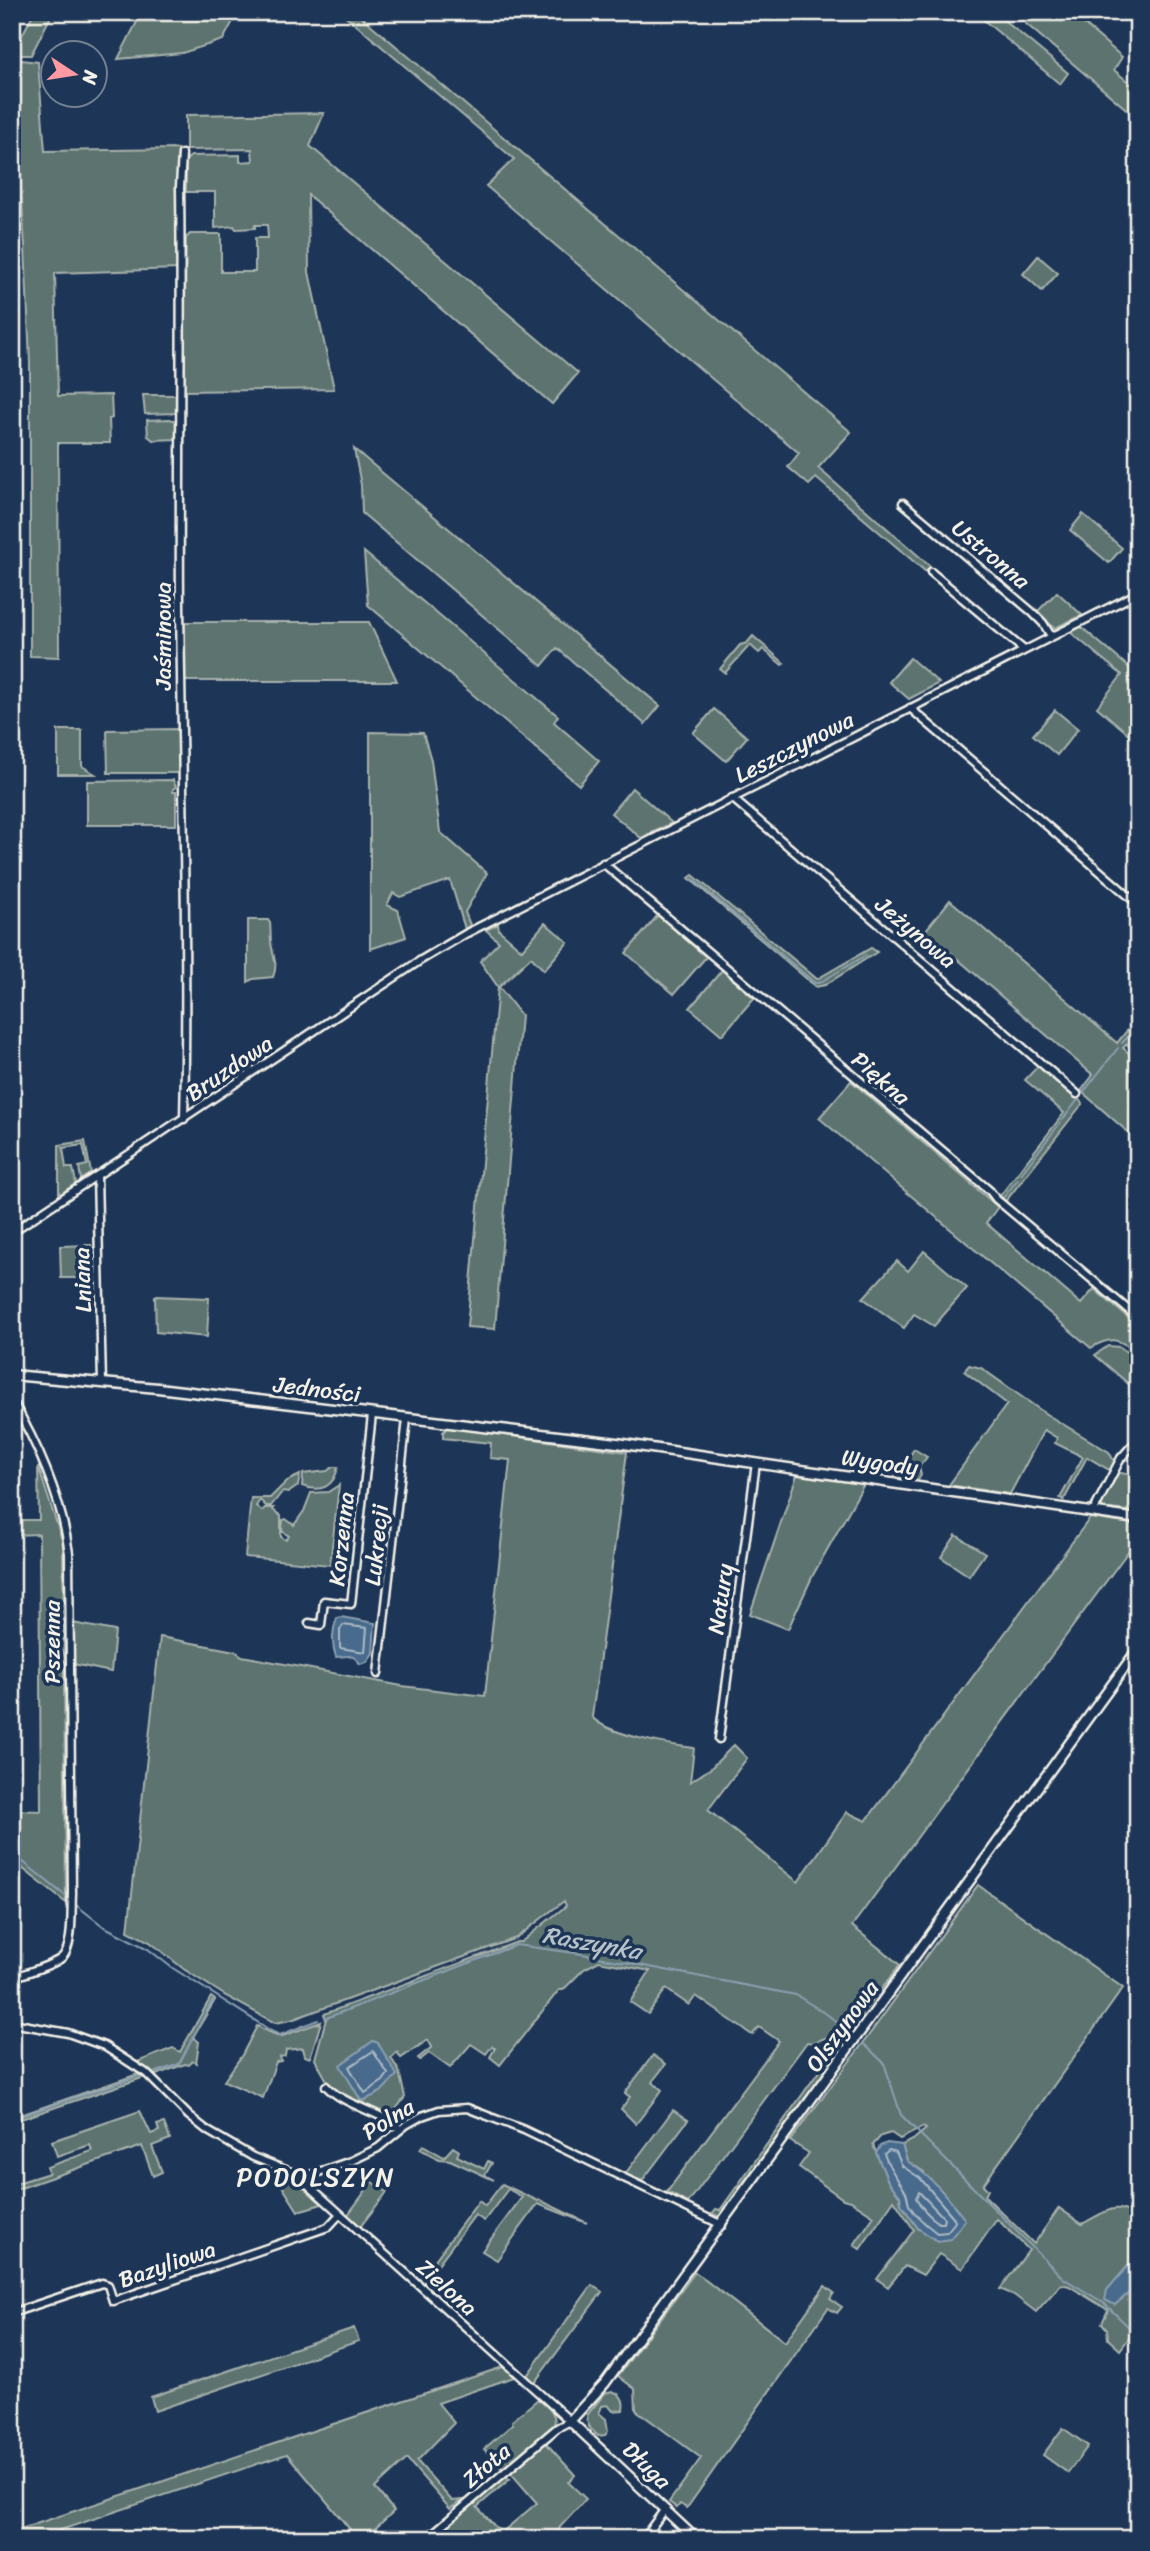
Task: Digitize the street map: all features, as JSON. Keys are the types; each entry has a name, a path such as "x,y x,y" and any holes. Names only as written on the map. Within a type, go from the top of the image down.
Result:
{"street":[{"name":"Jaśminowa","path":"182,154 179,542 184,1119"},
{"name":"Ustronna","path":"903,503 1032,612 1051,636"},
{"path":"931,572 1024,650"},
{"name":"Leszczynowa","path":"467,933 1138,593"},
{"path":"910,708 1138,904"},
{"name":"Jeżynowa","path":"732,798 1077,1094"},
{"name":"Piękna","path":"603,863 1138,1318"},
{"name":"Bruzdowa","path":"12,1232 421,960 467,933"},
{"name":"Lniana","path":"97,1176 102,1383"},
{"name":"Jedności","path":"12,1375 158,1388 617,1443"},
{"name":"Pszenna","path":"12,1400 42,1457 69,1553 72,1894 70,1937 66,1952 60,1959 12,1978"},
{"name":"Korzenna","path":"309,1623 321,1625 324,1601 351,1604 372,1415"},
{"name":"Lukrecji","path":"378,1674 407,1419"},
{"path":"1093,1512 1121,1458 1138,1439"},
{"name":"Wygody","path":"617,1443 1138,1519"},
{"name":"Natury","path":"719,1739 756,1463"},
{"name":"Olszynowa","path":"570,2421 605,2383 722,2225 1138,1649"},
{"path":"12,2023 63,2032 104,2046 146,2073 188,2116 208,2131 256,2158 304,2177"},
{"path":"326,2086 341,2097 391,2121 400,2129"},
{"name":"Polna","path":"304,2177 351,2161 378,2148 400,2129 422,2116 439,2110 467,2108 524,2130 722,2225"},
{"name":"Zielona","path":"304,2177 306,2183 570,2421"},
{"name":"Bazyliowa","path":"12,2313 102,2283 108,2285 113,2301 328,2227 340,2214"},
{"name":"Długa","path":"570,2421 696,2539"},
{"name":"Złota","path":"426,2539 557,2428 570,2421"},
{"path":"643,2539 665,2509"}],"green space":[{"path":"34,12 53,12 31,55 12,55"},
{"path":"142,12 238,12 223,40 182,53 118,59"},
{"path":"341,12 356,12 851,432 818,468 930,566 926,572 816,478 809,485 788,467 799,453 486,186 514,159"},
{"path":"974,12 994,12 1068,73 1060,84"},
{"path":"1012,12 1070,12 1122,57 1114,70 1138,90 1138,119"},
{"path":"12,59 38,62 38,108 42,108 45,151 178,149 176,209 179,269 55,273 58,396 111,395 112,418 109,419 110,443 58,443 59,657 30,656 30,363"},
{"path":"324,113 310,146 578,373 552,404 308,195 309,272 334,389 183,391 186,238 190,234 221,234 221,272 255,272 255,238 268,238 267,225 255,225 255,228 215,228 215,192 186,192 186,160 191,156 240,155 240,162 253,161 252,149 186,150 186,115"},
{"path":"1038,256 1058,273 1042,291 1023,274"},
{"path":"143,395 177,395 177,413 145,414"},
{"path":"147,420 177,421 177,439 153,440 148,436"},
{"path":"354,449 660,706 645,724 557,648 542,666 362,513 361,485"},
{"path":"1083,514 1122,548 1109,563 1070,530"},
{"path":"364,552 558,716 554,722 599,761 579,785 368,605"},
{"path":"1057,592 1082,615 1055,628 1036,613"},
{"path":"184,622 369,622 397,681 184,681"},
{"path":"1080,626 1138,675 1138,742 1097,707 1122,675 1070,632"},
{"path":"753,636 784,663 782,665 763,649 759,653 750,645 725,673 720,669 740,645 747,643"},
{"path":"910,658 939,683 909,699 889,682"},
{"path":"714,709 747,737 726,761 693,733"},
{"path":"1055,710 1078,729 1057,755 1033,735"},
{"path":"178,729 179,771 176,773 108,773 107,730"},
{"path":"58,730 82,730 82,766 95,774 58,774"},
{"path":"370,732 423,733 431,760 440,832 487,873 465,912 470,925 465,929 450,880 400,897 393,893 387,905 398,910 406,937 370,949"},
{"path":"173,780 176,787 173,792 176,792 176,825 87,825 87,781"},
{"path":"632,788 672,823 641,838 611,813"},
{"path":"693,875 817,979 871,948 877,952 825,985 816,987 689,878"},
{"path":"950,900 1117,1043 1138,1017 1138,1034 1129,1046 1127,1044 1123,1048 1138,1061 1138,1141 1081,1091 1093,1075 925,931"},
{"path":"658,915 706,957 674,994 626,953"},
{"path":"248,920 268,920 270,923 275,965 273,977 248,982"},
{"path":"545,923 568,942 544,970 531,957 499,987 521,1015 495,1329 467,1327 498,987 480,961 499,942 486,930 498,924 499,930 522,950"},
{"path":"722,970 754,998 722,1035 690,1008"},
{"path":"1038,1066 1083,1103 1005,1202 999,1197 1064,1113 1025,1080"},
{"path":"851,1081 998,1207 986,1223 1081,1304 1094,1289 1138,1326 1138,1354 1121,1342 1110,1340 1091,1348 819,1118"},
{"path":"85,1141 91,1173 81,1180 79,1167 87,1165 83,1145 63,1148 66,1168 73,1168 76,1183 59,1195 59,1145"},
{"path":"91,1245 91,1278 61,1278 60,1246"},
{"path":"924,1251 967,1288 934,1326 914,1314 904,1328 863,1298 897,1261 908,1271"},
{"path":"155,1296 209,1298 207,1337 156,1332"},
{"path":"1108,1346 1120,1347 1138,1361 1138,1392 1095,1355"},
{"path":"969,1365 981,1368 1046,1414 1109,1452 1115,1463 1111,1471 1087,1457 1064,1500 1060,1498 1083,1457 1055,1443 1057,1438 1044,1430 1010,1494 949,1485 1007,1404 964,1371"},
{"path":"448,1427 627,1452 592,1717 625,1734 694,1748 690,1782 711,1768 734,1745 747,1758 708,1810 798,1882 847,1812 866,1821 1090,1518 1138,1525 1138,1538 852,1926 900,1965 852,2027 855,2030 721,2217 712,2214 716,2209 720,2210 842,2039 832,2031 828,2037 812,2043 807,2042 688,2203 667,2192 779,2041 759,2027 752,2035 696,1996 689,2005 666,1989 648,2014 630,2002 650,1971 599,1961 584,1969 563,1990 559,1990 500,2065 490,2057 495,2048 492,2046 486,2054 471,2044 450,2068 429,2053 420,2060 418,2058 432,2047 428,2040 401,2058 397,2052 391,2058 399,2071 405,2097 391,2116 331,2088 315,2059 326,2019 324,2014 521,1942 566,1906 564,1901 516,1938 291,2020 275,2023 226,1996 185,1970 150,1942 128,1931 160,1637 235,1651 242,1656 402,1686 485,1696 510,1460 490,1458 491,1443 443,1438 443,1432"},
{"path":"914,1449 927,1457 919,1467 921,1475 918,1480 895,1477"},
{"path":"38,1466 63,1543 66,1903 12,1860 12,1810 41,1811 39,1534 12,1535 12,1520 39,1520"},
{"path":"338,1467 336,1474 326,1487 315,1489 302,1486 303,1474 327,1471"},
{"path":"1115,1472 1138,1476 1138,1512 1099,1508 1098,1504"},
{"path":"300,1475 298,1486 288,1493 282,1492 271,1506 266,1506 260,1500 256,1506 262,1511 265,1508 274,1508 281,1516 281,1537 286,1540 289,1536 282,1531 283,1520 286,1519 294,1525 304,1511 311,1493 328,1492 339,1485 330,1565 245,1557 251,1498 270,1498 287,1481"},
{"path":"797,1475 864,1484 813,1575 788,1629 750,1614"},
{"path":"956,1535 985,1553 969,1576 941,1557"},
{"path":"73,1623 115,1631 111,1672 73,1664"},
{"path":"978,1885 1123,1988 983,2185 988,2190 985,2196 1034,2244 1059,2208 1082,2224 1111,2210 1131,2213 1138,2220 1138,2339 1132,2334 1120,2350 1108,2339 1107,2329 1102,2323 1108,2310 1069,2286 1061,2284 1036,2312 1014,2295 1000,2289 1029,2250 997,2219 962,2269 939,2254 923,2275 905,2266 888,2287 877,2279 914,2230 894,2200 860,2249 854,2245 874,2216 843,2199 799,2167 809,2153 790,2141","holes":["923,2127 926,2129 902,2145 907,2161 924,2172 918,2228 888,2181 873,2145 881,2136 891,2133 900,2139"]},
{"path":"211,1997 215,2000 193,2037 199,2042 196,2063 193,2061 189,2065 185,2064 153,2076 137,2062 173,2048 180,2052"},
{"path":"321,2022 310,2058 305,2056 303,2048 286,2050 285,2056 280,2057 281,2061 276,2062 263,2098 224,2081 257,2026 280,2037"},
{"path":"653,2055 666,2064 652,2082 662,2090 636,2124 621,2109 630,2097 625,2093"},
{"path":"141,2073 145,2077 12,2122 12,2118"},
{"path":"673,2110 688,2120 642,2181 625,2174"},
{"path":"140,2111 151,2134 159,2131 157,2125 164,2123 170,2139 152,2146 162,2172 153,2176 142,2146 12,2191 12,2170 17,2183 49,2173 47,2167 92,2151 90,2145 57,2156 52,2141"},
{"path":"423,2145 444,2157 453,2147 459,2151 457,2156 484,2169 488,2161 492,2163 485,2175 494,2180 450,2160 439,2159 420,2149"},
{"path":"281,2173 291,2176 322,2204 298,2211 275,2175"},
{"path":"370,2180 387,2192 360,2227 347,2216 369,2186 367,2184"},
{"path":"502,2184 587,2223 538,2204 497,2260 482,2251 522,2197 508,2189 484,2221 475,2215 423,2284 420,2280 479,2201 485,2206"},
{"path":"695,2272 785,2342 825,2286 834,2293 830,2299 842,2307 837,2313 828,2308 687,2508 680,2504 677,2508 669,2502 701,2458 636,2410 635,2389 618,2376"},
{"path":"592,2285 602,2292 534,2383 526,2377"},
{"path":"354,2328 359,2341 155,2411 151,2397"},
{"path":"503,2367 514,2377 438,2403 454,2423 417,2461 452,2501 462,2500 450,2509 407,2459 375,2488 394,2511 364,2539 358,2539 287,2454 34,2539 12,2539 12,2532"},
{"path":"612,2391 622,2398 623,2410 613,2411 608,2405 602,2406 599,2413 606,2419 608,2431 605,2435 598,2436 588,2426 587,2415 605,2393"},
{"path":"538,2399 553,2413 554,2425 503,2468 500,2467 484,2449"},
{"path":"1063,2428 1088,2446 1068,2473 1043,2455"},
{"path":"546,2443 575,2475 568,2482 586,2499 560,2527 555,2539 430,2539 505,2477 510,2479 477,2507 501,2533 537,2503 510,2472"}],"water":[{"path":"337,1618 375,1623 373,1653 367,1662 360,1664 350,1656 336,1657 333,1632"},
{"path":"373,2041 378,2043 397,2075 381,2092 363,2101 340,2065"},
{"path":"887,2143 902,2145 907,2161 939,2188 965,2220 950,2239 937,2241 918,2228 901,2204 900,2196 888,2181 876,2153 880,2146"},
{"path":"1138,2254 1138,2285 1115,2305 1105,2300 1107,2290"}],"waterway":[{"path":"693,879 815,983 866,955"},
{"path":"1122,1043 1137,1027"},
{"path":"1083,1093 1118,1048"},
{"path":"1021,1174 1077,1101"},
{"path":"1003,1198 1018,1179"},
{"name":"Raszynka","path":"12,1853 68,1898"},
{"name":"Raszynka","path":"76,1905 103,1926 148,1949 171,1967 273,2032 280,2035 318,2020"},
{"name":"Raszynka","path":"326,2018 516,1945 582,1954 796,1995 828,2015 851,2034"},
{"path":"154,2073 179,2064 212,2001"},
{"name":"Raszynka","path":"863,2043 884,2063 901,2115 1063,2278 1104,2303 1138,2336"},
{"path":"12,2119 142,2075"}],"district":[{"name":"PODOLSZYN","path":"316,2177"}]}
